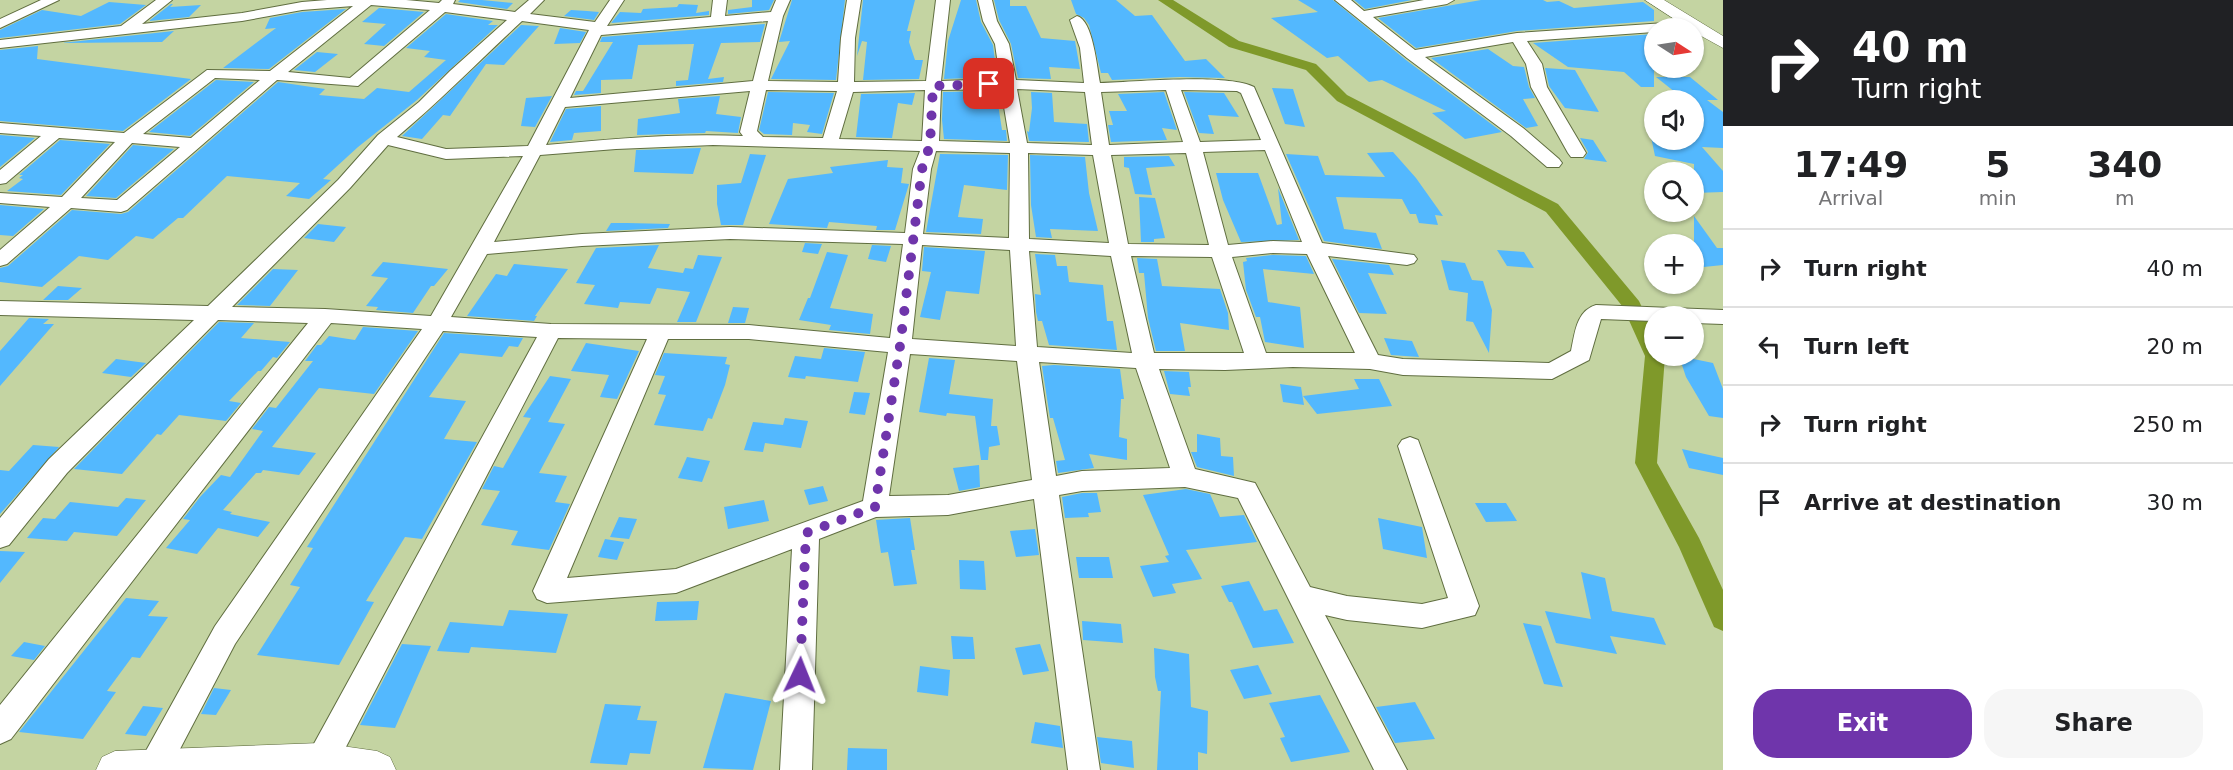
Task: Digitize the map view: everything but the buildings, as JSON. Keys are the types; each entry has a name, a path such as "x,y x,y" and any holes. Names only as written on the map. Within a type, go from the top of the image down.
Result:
{"street":[{"path":"0,24 52,0"},
{"path":"125,29 165,0"},
{"path":"242,17 249,0"},
{"path":"0,537 58,466 344,184 384,140 425,105 455,74 537,0"},
{"path":"153,769 225,634 436,323 480,249 597,29 616,0"},
{"path":"717,22 720,0"},
{"path":"759,142 748,132 776,16 783,0"},
{"path":"830,142 846,87 848,39 854,0"},
{"path":"875,507 900,346 922,169 930,145 933,86 943,0"},
{"path":"985,0 990,21 1002,44 1019,148 1019,246 1027,354 1084,770"},
{"path":"1342,0 1412,56 1517,132 1553,163"},
{"path":"1363,15 1447,0"},
{"path":"1653,0 1683,18"},
{"path":"0,44 242,17 305,3 368,1 446,3 597,29 776,16"},
{"path":"0,198 121,206 192,143 368,1"},
{"path":"0,260 67,202 129,138 212,73 304,77 354,83 446,3"},
{"path":"1077,20 1087,48 1101,150 1120,250 1145,361 1185,477"},
{"path":"1412,56 1517,37 1644,28"},
{"path":"1704,31 1723,43"},
{"path":"1517,37 1534,64 1539,87 1577,153"},
{"path":"559,103 613,100 760,85 846,87 1008,84 1092,88 1172,85 1240,86 1248,90 1314,248 1370,361"},
{"path":"1172,85 1193,147 1220,250 1257,359"},
{"path":"0,128 192,143"},
{"path":"0,179 56,132"},
{"path":"384,140 446,154 533,152 616,144 713,140 1101,150 1270,145"},
{"path":"480,249 582,240 730,233 914,239 1120,250 1314,248 1354,255 1407,259"},
{"path":"0,308 325,316 551,331 749,332 900,346 1145,361 1225,362 1257,359 1370,361 1403,367 1552,371 1581,355 1589,319 1596,312 1723,317"},
{"path":"0,729 325,316"},
{"path":"301,765 551,331"},
{"path":"661,331 547,591 676,581 875,507 948,506 1082,481 1185,477 1246,490 1391,770"},
{"path":"1299,596 1347,608 1422,616 1465,606 1410,446"},
{"path":"796,770 806,533"},
{"path":"115,770 301,765 377,770"}],"waterway":[{"path":"1164,0 1234,44 1311,67 1342,98 1552,208 1632,305 1655,356 1646,463 1690,545 1723,619"}],"route":[{"path":"800,675 806,533 875,507 900,346 922,169 930,145 933,86 989,84"}]}
